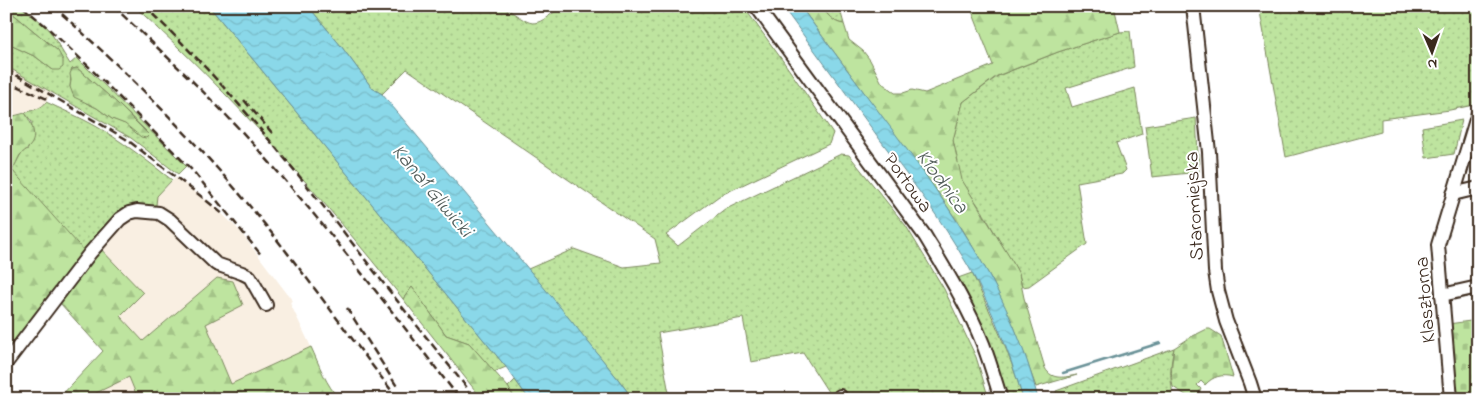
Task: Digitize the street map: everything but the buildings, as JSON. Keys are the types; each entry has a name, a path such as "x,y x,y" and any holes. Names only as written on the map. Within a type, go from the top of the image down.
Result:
{"street":[{"name":"Portowa","path":"756,6 925,236 976,328 1000,399"},
{"name":"Staromiejska","path":"1193,6 1209,152 1216,278 1226,321 1255,399"},
{"name":"Klasztorna","path":"1451,399 1438,245 1478,113"},
{"path":"1454,194 1478,188"},
{"path":"6,363 90,253 120,219 129,213 159,213 170,220 216,264 250,278 266,305"},
{"path":"1442,294 1478,287"}],"shaded area":[{"path":"6,66 52,92 44,105 6,118"},
{"path":"176,177 216,208 239,230 292,300 290,303 311,347 231,384 206,324 217,278 143,341 120,316 143,293 95,243 157,196"},
{"path":"129,377 138,399 99,399 95,393"}],"green space":[{"path":"6,6 22,6 48,28 70,64 77,58 186,166 178,174 131,138 6,66 6,43 36,57 53,70 58,51 6,8","holes":["77,68 146,131 112,119 97,108 86,103 70,87 72,69"]},
{"path":"134,6 209,6 506,367 494,372 469,343 446,335 412,287 403,299 308,184 241,110"},
{"path":"308,6 502,6 532,23 544,19 562,6 743,6 833,133 829,144 719,196 666,235 678,246 726,209 841,154 849,155 906,226 944,289 976,357 989,399 844,399 842,392 835,391 830,395 803,353 751,362 743,318 658,333 670,399 633,399 528,269 574,249 624,267 661,263 655,239 407,69 382,94 372,88"},
{"path":"800,6 821,6 833,20 844,24 849,40 863,51 882,83 895,93 912,90 925,93 993,65 970,6 1114,6 1120,32 1058,52 997,76 963,102 953,140 962,180 1019,274 1024,298 1045,368 1051,375 1055,376 1077,375 1036,387 1015,329 992,280 963,230 937,191"},
{"path":"821,6 839,6 844,24 833,20"},
{"path":"1259,6 1478,6 1478,104 1450,110 1381,119 1381,132 1286,157"},
{"path":"6,8 58,51 63,60 63,67 59,70 53,70 36,57 6,43"},
{"path":"1130,31 1134,67 1066,88 1072,107 1135,88 1142,134 1116,143 1126,170 1122,174 1077,182 1087,244 1029,286 1022,287 1019,274 982,211 961,180 953,140 963,102 998,76 1058,52 1120,32"},
{"path":"77,68 117,103 149,135 146,138 141,137 125,124 112,119 97,108 74,97 70,87 70,74 72,69"},
{"path":"46,102 103,130 172,180 157,196 155,214 133,212 76,266 12,170 22,152 28,149 32,122 25,113 39,108"},
{"path":"25,113 32,125 33,139 29,147 20,155 12,170 86,253 95,243 143,293 120,316 143,341 217,278 233,281 243,305 206,324 231,384 311,347 327,381 340,399 138,399 129,377 96,393 99,399 58,399 103,351 60,303 6,368 6,118"},
{"path":"1196,118 1199,172 1152,177 1145,126"},
{"path":"1462,120 1454,154 1426,158 1422,127"},
{"path":"972,273 1007,351 1023,399 1007,399 976,316 958,278"},
{"path":"412,287 446,335 469,343 508,387 515,399 482,399 403,299"},
{"path":"1478,320 1478,399 1456,399 1448,324"},
{"path":"1207,329 1221,336 1233,377 1218,376 1205,385 1201,381 1197,385 1201,389 1196,399 1192,399 1173,387 1171,373 1174,348"},
{"path":"1174,348 1171,371 1172,392 1168,399 1057,399 1056,391"},
{"path":"515,380 529,399 515,399 508,387"}],"water":[{"name":"Kanał Gliwicki","path":"209,6 308,6 372,88 382,94 556,302 633,399 529,399 506,367"},
{"path":"782,6 800,6 914,159 958,223 997,290 1013,325 1027,361 1038,399 1023,399 1004,341 987,303 949,235 921,194"}],"waterway":[{"path":"1063,373 1160,343"}],"railway":[{"path":"22,6 87,65 193,171 262,256"},
{"path":"53,6 162,109 238,192 398,399"},
{"path":"113,6 185,74 254,145 308,207 460,399"},
{"path":"144,6 208,70 268,138 476,399"},
{"path":"6,69 126,139 224,215"},
{"path":"6,81 47,99"},
{"path":"244,100 273,134"},
{"path":"347,308 398,388"}],"water label":[{"name":"Kłodnica","path":"943,181"}]}
